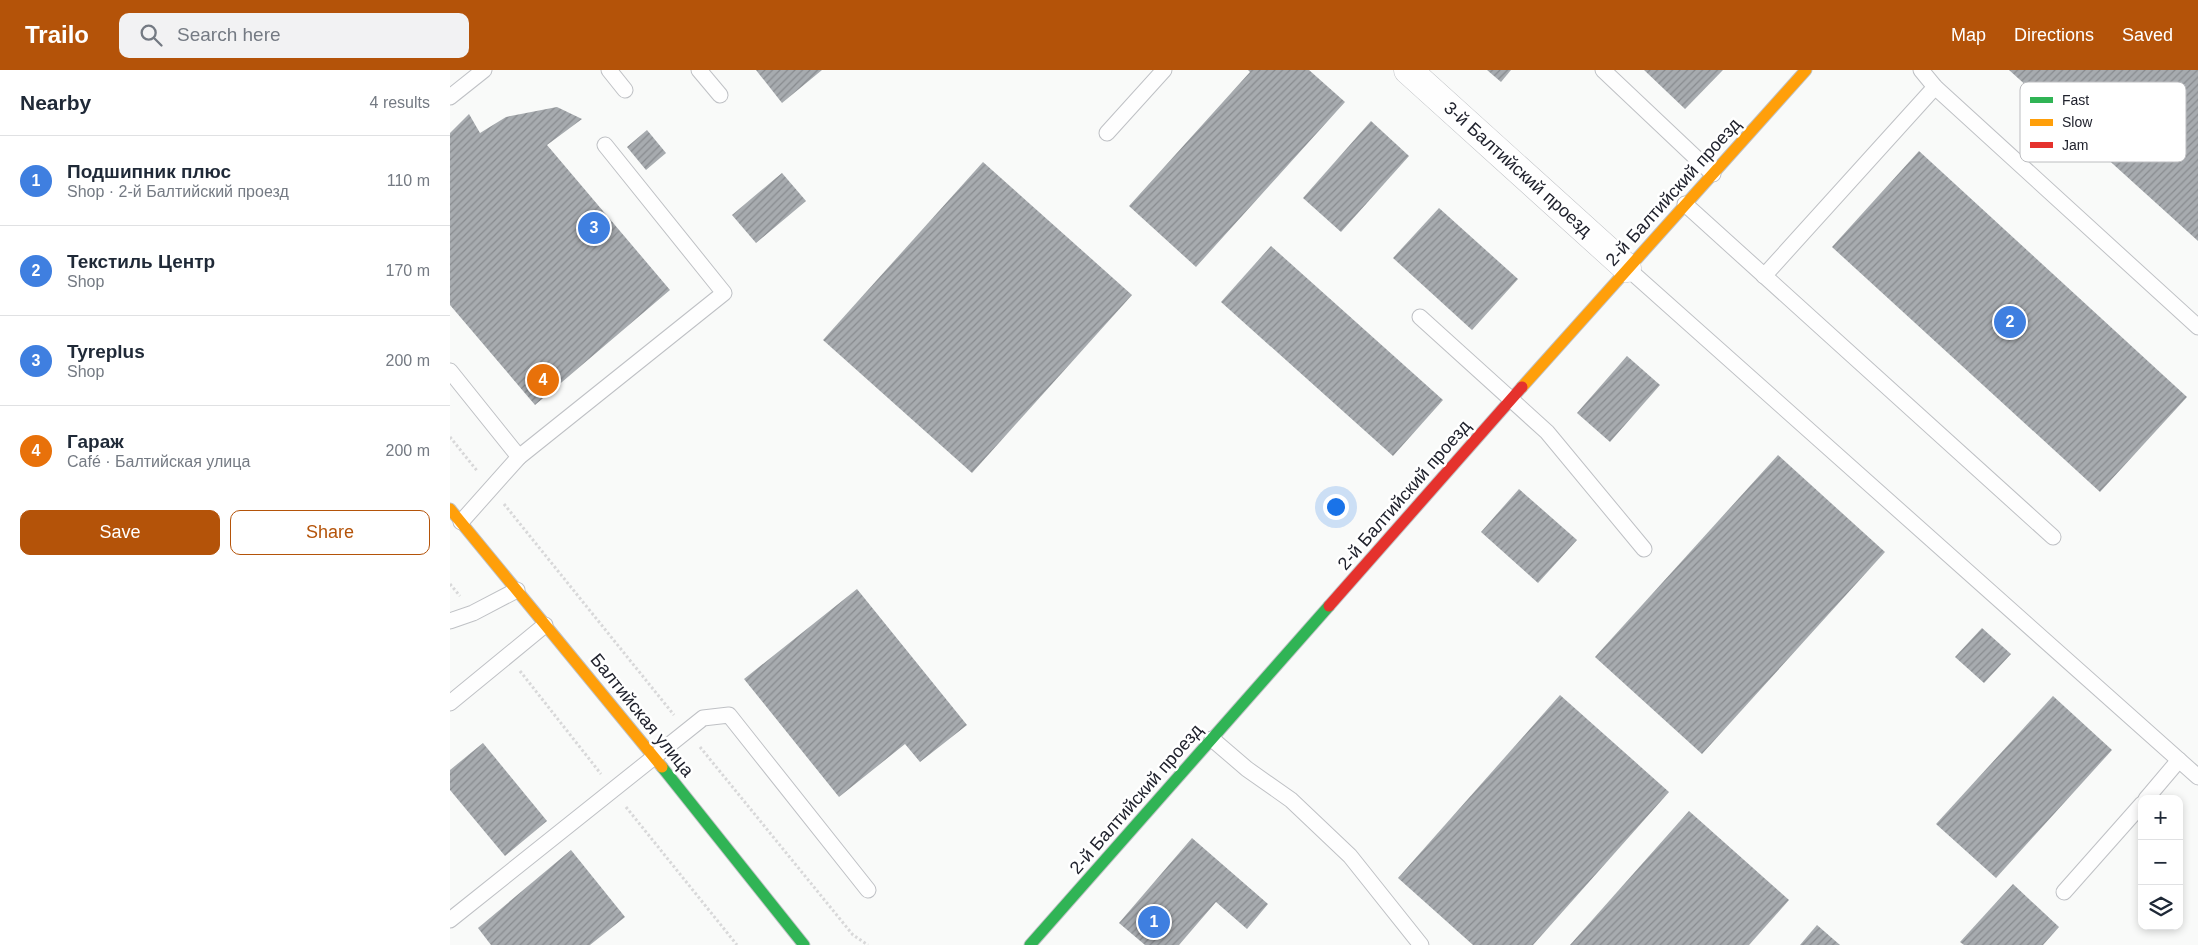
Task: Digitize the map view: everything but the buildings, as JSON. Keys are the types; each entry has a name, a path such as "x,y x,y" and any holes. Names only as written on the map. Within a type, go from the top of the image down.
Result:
{"street":[{"name":"3-й Балтийский проезд","path":"1408,70 1627,268"},
{"name":"2-й Балтийский проезд","path":"1030,945 1627,268 1806,70"},
{"name":"Балтийская улица","path":"450,509 655,758 804,945"}],"lane":[{"path":"450,97 484,70"},
{"path":"608,70 625,90"},
{"path":"699,70 720,95"},
{"path":"1107,134 1164,70"},
{"path":"1603,70 1712,174"},
{"path":"1921,70 1935,87 2198,327"},
{"path":"1764,276 1935,87"},
{"path":"461,522 519,457 724,293 605,145"},
{"path":"1685,204 2053,537"},
{"path":"1627,268 2198,777"},
{"path":"1420,317 1548,432 1644,549"},
{"path":"450,371 519,457"},
{"path":"450,621 473,613 517,590"},
{"path":"450,703 544,625"},
{"path":"450,920 614,791 703,718 729,715 868,890"},
{"path":"1212,739 1247,769 1291,800 1350,856 1420,945"},
{"path":"2149,795 2179,760"},
{"path":"2064,892 2138,809"}],"path":[{"path":"450,437 853,935 868,945"},
{"path":"450,584 473,613"},
{"path":"507,655 737,945"}],"traffic: fast":[{"path":"1030,945 1329,606"},
{"path":"662,767 804,945"}],"traffic: slow":[{"path":"1522,387 1806,70"},
{"path":"450,509 662,767"}],"traffic: jam":[{"path":"1329,606 1522,387"}],"place":[{"name":"Tyreplus","path":"594,228"},
{"name":"Текстиль Центр","path":"2010,322"},
{"name":"Гараж","path":"543,380"},
{"name":"Подшипник плюс","path":"1154,922"}]}
